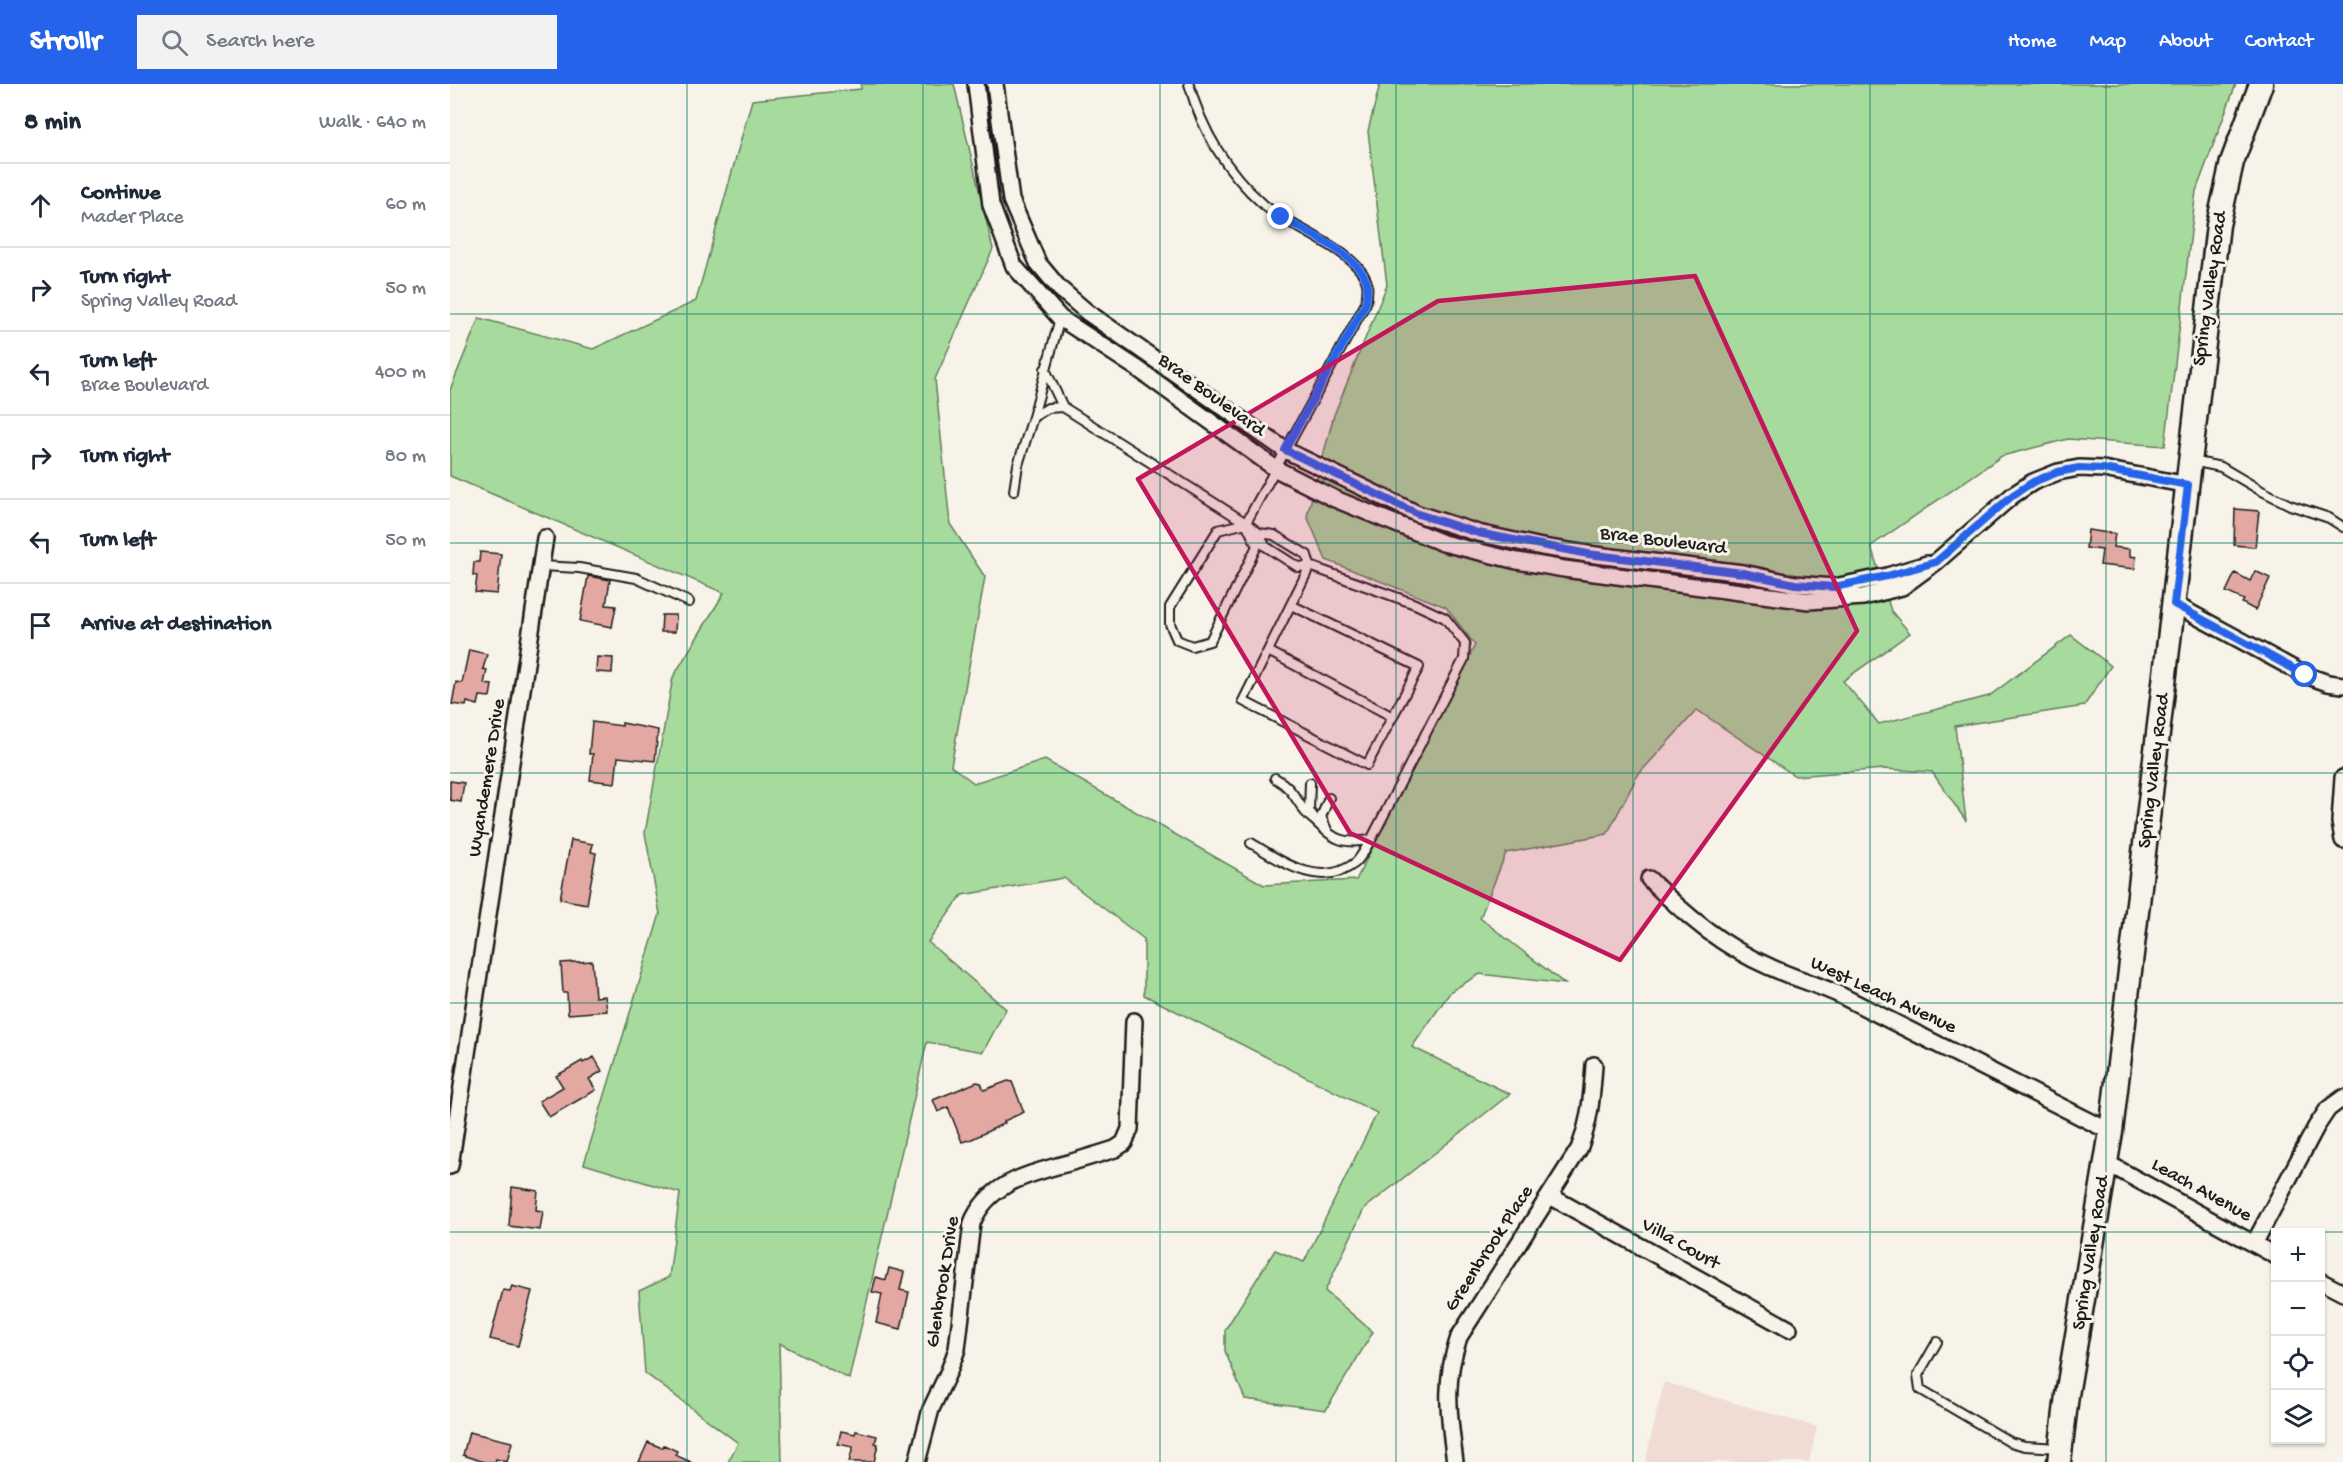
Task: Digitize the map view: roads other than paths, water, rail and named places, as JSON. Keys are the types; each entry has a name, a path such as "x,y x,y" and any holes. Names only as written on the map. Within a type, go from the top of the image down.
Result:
{"street":[{"name":"Brae Boulevard","path":"976,84 991,205 1014,266 1060,318 1138,369 1276,469 1335,499 1443,543 1517,561 1564,569 1809,601 1863,597 1902,587 1936,562 2013,495 2033,482 2058,472 2079,468 2103,469 2188,485"},
{"name":"Brae Boulevard","path":"995,84 1011,200 1038,263 1059,288 1087,312 1285,450 1418,514 1478,533 1542,547 1658,564 1743,573 1795,584 1834,587 1887,576 1936,562"},
{"name":"Spring Valley Road","path":"2060,1455 2067,1395 2111,1132 2218,225 2232,162 2261,84"},
{"name":"Wyandemere Drive","path":"450,1166 545,538"},
{"path":"2174,604 2305,675 2328,683 2343,685"},
{"path":"2343,778 2340,822 2343,840"},
{"name":"West Leach Avenue","path":"1650,879 1684,913 1739,952 1769,967 1834,992 2111,1132"},
{"name":"Glenbrook Drive","path":"917,1462 931,1409 957,1348 972,1223 978,1210 1000,1188 1020,1177 1115,1149 1124,1143 1130,1129 1134,1021"},
{"name":"Greenbrook Place","path":"1455,1462 1448,1411 1447,1387 1450,1362 1459,1337 1579,1149 1588,1127 1594,1065"},
{"path":"2254,1244 2316,1128 2328,1109 2343,1098"},
{"name":"Leach Avenue","path":"2107,1163 2271,1253"},
{"name":"Villa Court","path":"1550,1197 1789,1329"},
{"path":"2322,1282 2343,1293"}],"lane":[{"path":"1189,84 1196,110 1223,162 1263,205 1343,254 1360,268 1368,282 1366,303 1246,523 1218,530 1170,607 1170,624 1177,640 1192,646 1210,641 1257,546 1246,523"},
{"path":"1014,491 1018,465 1060,318"},
{"path":"1045,369 1063,407 1259,533 1274,535 1307,555 1310,566 1243,701 1367,765 1419,667 1292,605"},
{"path":"1033,417 1048,408 1063,407"},
{"path":"2190,460 2221,467 2290,505 2329,518 2343,527"},
{"path":"1251,843 1284,864 1309,874 1337,872 1355,863 1371,840 1464,659 1465,643 1445,618 1415,604 1310,566 1298,567 1264,546 1259,533"},
{"path":"541,566 579,568 636,578 689,602"},
{"path":"1268,651 1393,717"},
{"path":"1275,778 1286,784 1296,795 1304,811 1329,836 1354,843 1371,840"},
{"path":"1310,783 1309,811 1329,836"},
{"path":"1329,798 1321,816 1329,836"},
{"path":"1937,1342 1918,1375 1920,1389 2010,1442 2060,1455"}]}
